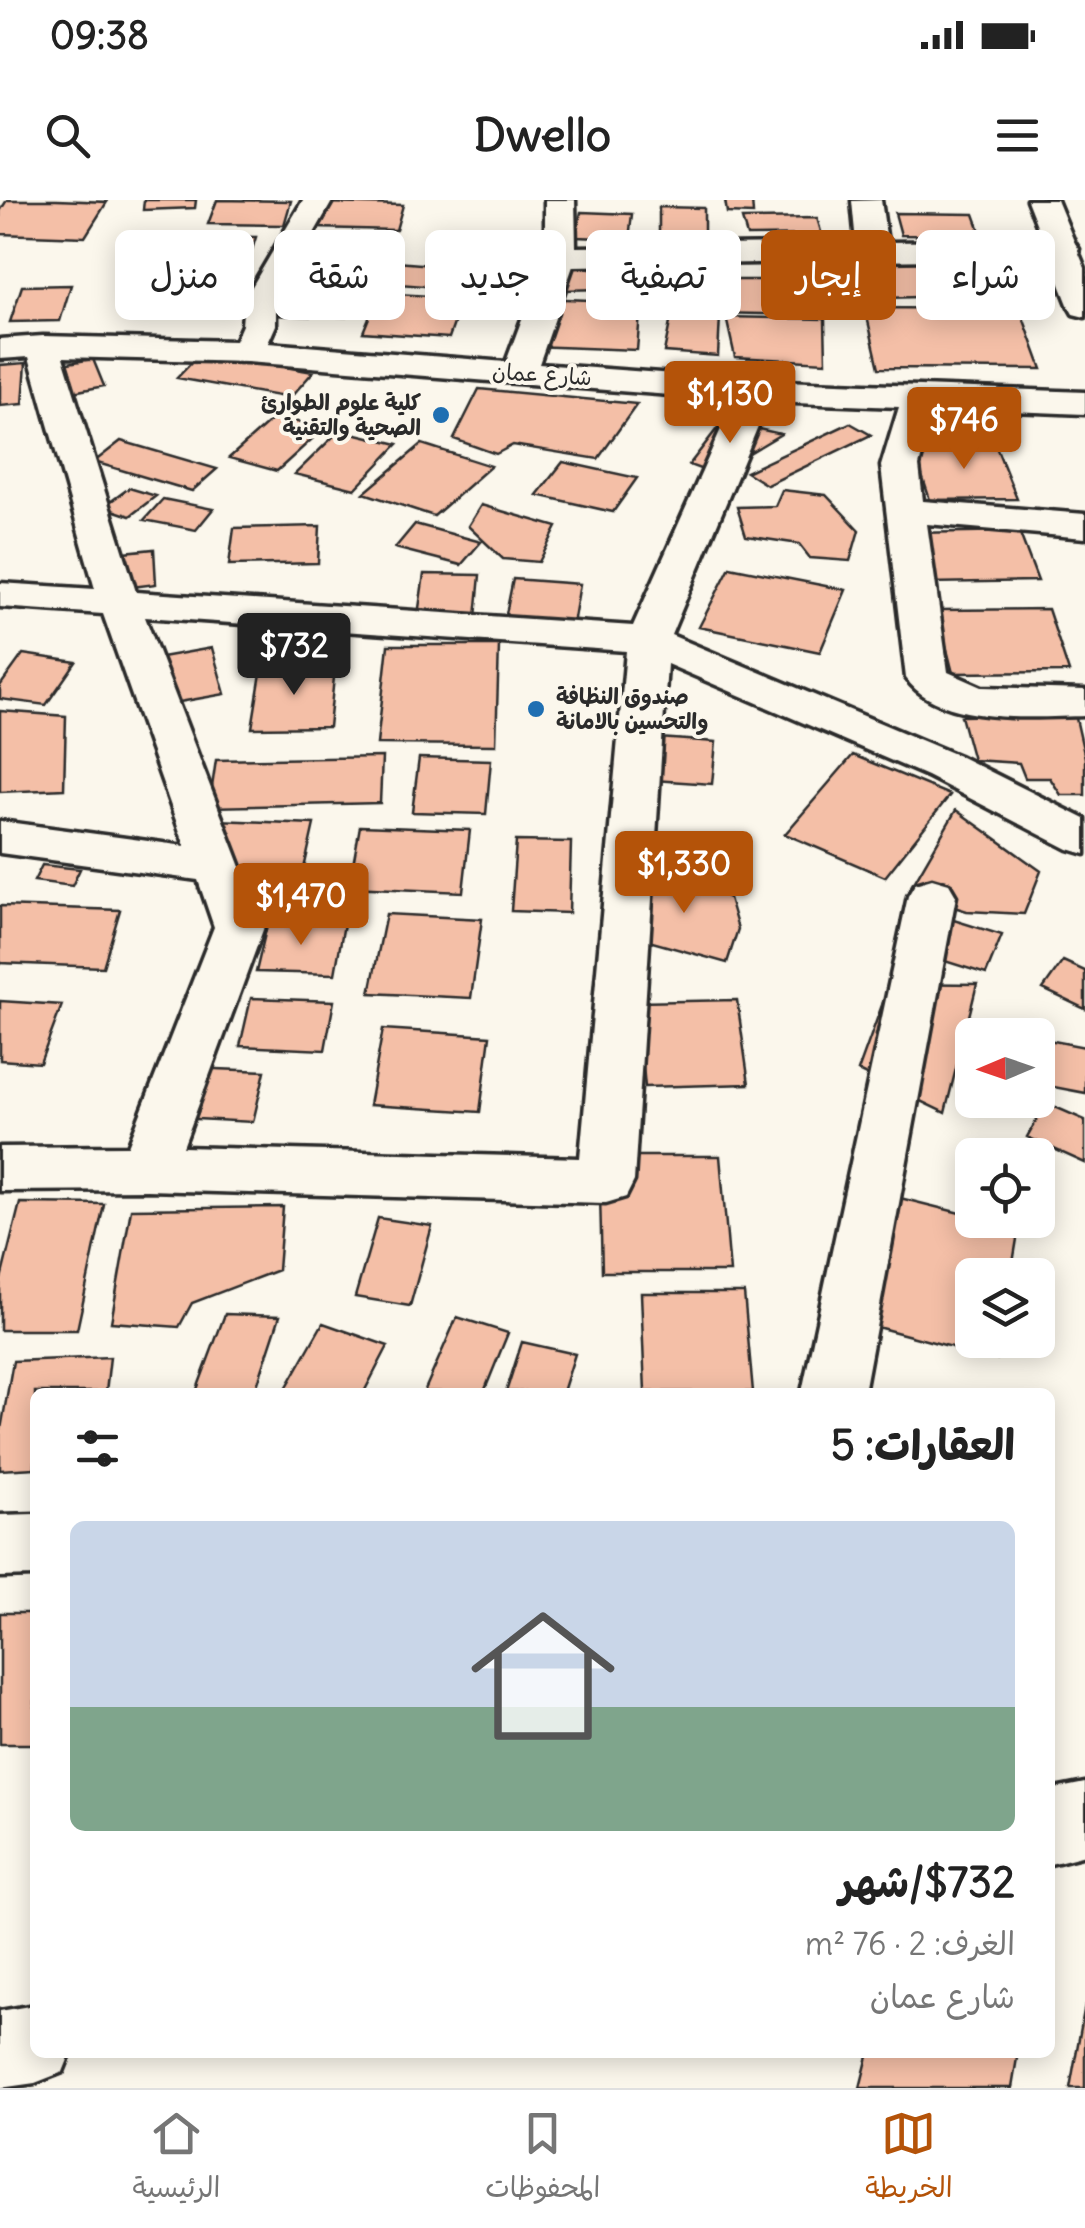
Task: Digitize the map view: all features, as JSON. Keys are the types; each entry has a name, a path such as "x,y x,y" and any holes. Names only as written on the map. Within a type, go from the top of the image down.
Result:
{"street":[{"path":"247,352 259,324 260,300 318,200"},
{"path":"560,200 561,230"},
{"path":"1042,200 1085,307"},
{"path":"866,201 869,230"},
{"path":"896,251 1063,250"},
{"path":"566,257 761,253"},
{"path":"519,372 538,320"},
{"path":"22,347 213,866 239,926 147,1168"},
{"name":"شارع عمان","path":"22,347 247,352 755,390 1085,403"},
{"path":"0,1170 147,1168 606,1181 648,640 755,390"},
{"path":"920,397 902,449 903,512 926,678 949,695 991,702 1085,703"},
{"path":"903,512 1085,526"},
{"path":"0,595 648,640 943,766 1085,838"},
{"path":"0,837 213,866"},
{"path":"835,1388 932,896"},
{"path":"0,1546 30,1545"},
{"path":"1055,1826 1085,1820"},
{"path":"0,2051 30,2045"}],"building":[{"path":"7,200 107,202 85,237 0,234 0,211"},
{"path":"144,200 196,200 195,208 143,210"},
{"path":"217,200 291,201 284,225 208,224"},
{"path":"725,200 752,200 753,214 727,213"},
{"path":"324,203 403,205 396,230 316,228"},
{"path":"659,207 704,208 704,230 659,230"},
{"path":"581,212 632,214 630,230 586,230 586,237 576,237"},
{"path":"895,213 974,214 980,230 916,230 916,235 901,235"},
{"path":"817,218 821,230 761,230 761,236 747,236 742,219"},
{"path":"586,260 586,289 566,290 566,261"},
{"path":"896,260 916,260 916,297 896,298"},
{"path":"405,263 425,264 425,286 405,285"},
{"path":"741,280 761,280 761,314 741,314"},
{"path":"71,285 60,321 10,322 22,286"},
{"path":"272,286 274,286 274,315 263,315"},
{"path":"405,295 425,296 425,320 455,320 449,338 363,332 368,320 405,320"},
{"path":"566,299 586,300 586,320 640,320 637,350 531,346 535,320 566,320"},
{"path":"896,308 916,308 916,320 1024,320 1042,369 879,368 868,320 896,320"},
{"path":"671,320 720,320 718,356 664,352"},
{"path":"727,320 825,320 826,362 735,357"},
{"path":"202,352 313,372 290,398 177,378"},
{"path":"93,359 104,386 73,392 62,364"},
{"path":"26,363 23,404 0,406 0,365"},
{"path":"479,389 637,404 598,459 513,445 496,454 454,439"},
{"path":"276,416 323,429 277,471 229,458"},
{"path":"723,421 781,434 714,474 689,465"},
{"path":"850,423 871,435 767,485 746,472"},
{"path":"340,430 398,444 355,489 295,474"},
{"path":"121,441 217,469 192,491 94,462"},
{"path":"422,444 491,466 434,516 364,493"},
{"path":"995,444 1017,499 930,500 912,445"},
{"path":"563,462 637,478 613,512 537,495"},
{"path":"129,488 156,496 130,516 103,507"},
{"path":"782,490 826,495 859,530 850,561 810,558 799,544 746,536 737,507 775,506"},
{"path":"163,499 213,509 196,530 144,520"},
{"path":"481,505 557,527 539,562 503,559 468,526"},
{"path":"415,524 481,542 461,565 395,548"},
{"path":"320,526 318,563 229,565 234,528"},
{"path":"1019,531 1038,581 928,583 912,533"},
{"path":"154,549 156,584 116,589 115,553"},
{"path":"730,567 846,590 820,652 699,627"},
{"path":"424,574 480,575 476,617 418,615"},
{"path":"513,579 580,584 573,624 505,619"},
{"path":"1048,609 1069,672 953,673 937,610"},
{"path":"388,645 499,645 496,745 377,744"},
{"path":"212,648 225,694 168,704 156,658"},
{"path":"23,654 76,662 46,705 0,699 0,686"},
{"path":"262,667 335,667 329,727 252,728"},
{"path":"0,711 66,716 64,789 0,792"},
{"path":"1075,714 1085,758 1085,795 1061,795 1050,778 1025,778 1019,763 973,760 961,716"},
{"path":"629,736 716,742 712,784 624,778"},
{"path":"853,755 950,795 885,877 785,834"},
{"path":"382,757 380,803 209,807 216,760"},
{"path":"419,758 491,760 486,814 412,812"},
{"path":"956,810 1041,871 1024,914 967,911 908,893"},
{"path":"216,820 314,824 299,891 198,888"},
{"path":"360,826 470,830 463,892 349,887"},
{"path":"516,841 571,842 569,913 511,911"},
{"path":"42,865 80,869 72,886 34,881"},
{"path":"681,867 729,898 738,929 727,963 620,933 641,885"},
{"path":"0,906 120,910 103,967 0,963"},
{"path":"915,908 1002,935 986,974 897,946"},
{"path":"386,914 482,919 471,998 370,993"},
{"path":"268,921 344,924 335,974 256,972"},
{"path":"1063,961 1085,971 1085,1009 1043,989"},
{"path":"890,983 977,984 969,1018 955,1018 955,1073 945,1113 858,1071"},
{"path":"251,998 334,1001 325,1050 240,1046"},
{"path":"737,1000 749,1084 645,1087 637,1002"},
{"path":"0,1001 62,1005 40,1063 0,1060"},
{"path":"383,1029 490,1036 480,1112 369,1105"},
{"path":"1055,1041 1085,1047 1085,1093 1055,1087"},
{"path":"191,1068 265,1071 253,1122 178,1118"},
{"path":"1055,1107 1085,1120 1085,1163 1055,1150 1055,1138 1027,1137 1038,1118 1055,1118"},
{"path":"599,1156 720,1156 730,1272 602,1272"},
{"path":"892,1196 955,1212 955,1238 1017,1238 1014,1258 955,1258 955,1348 862,1323"},
{"path":"20,1203 104,1204 77,1330 0,1330 0,1283"},
{"path":"283,1207 278,1270 192,1303 179,1327 111,1322 131,1209"},
{"path":"378,1218 432,1226 410,1306 355,1297"},
{"path":"641,1293 744,1293 753,1388 645,1388"},
{"path":"225,1314 280,1316 256,1388 197,1388"},
{"path":"457,1317 508,1333 486,1388 426,1388"},
{"path":"323,1323 388,1346 366,1388 286,1388"},
{"path":"522,1342 575,1354 564,1388 507,1388"},
{"path":"110,1357 106,1388 30,1388 30,1468 0,1470 0,1435 13,1361"},
{"path":"0,1613 30,1613 30,1744 0,1744"},
{"path":"1085,2005 1085,2088 1070,2088"},
{"path":"868,2058 1017,2058 1012,2088 860,2088"}],"place":[{"name":"كلية علوم الطوارئ الصحية والتقنية","path":"441,415"},
{"name":"صندوق النظافة والتحسين بالامانة","path":"536,709"}]}
